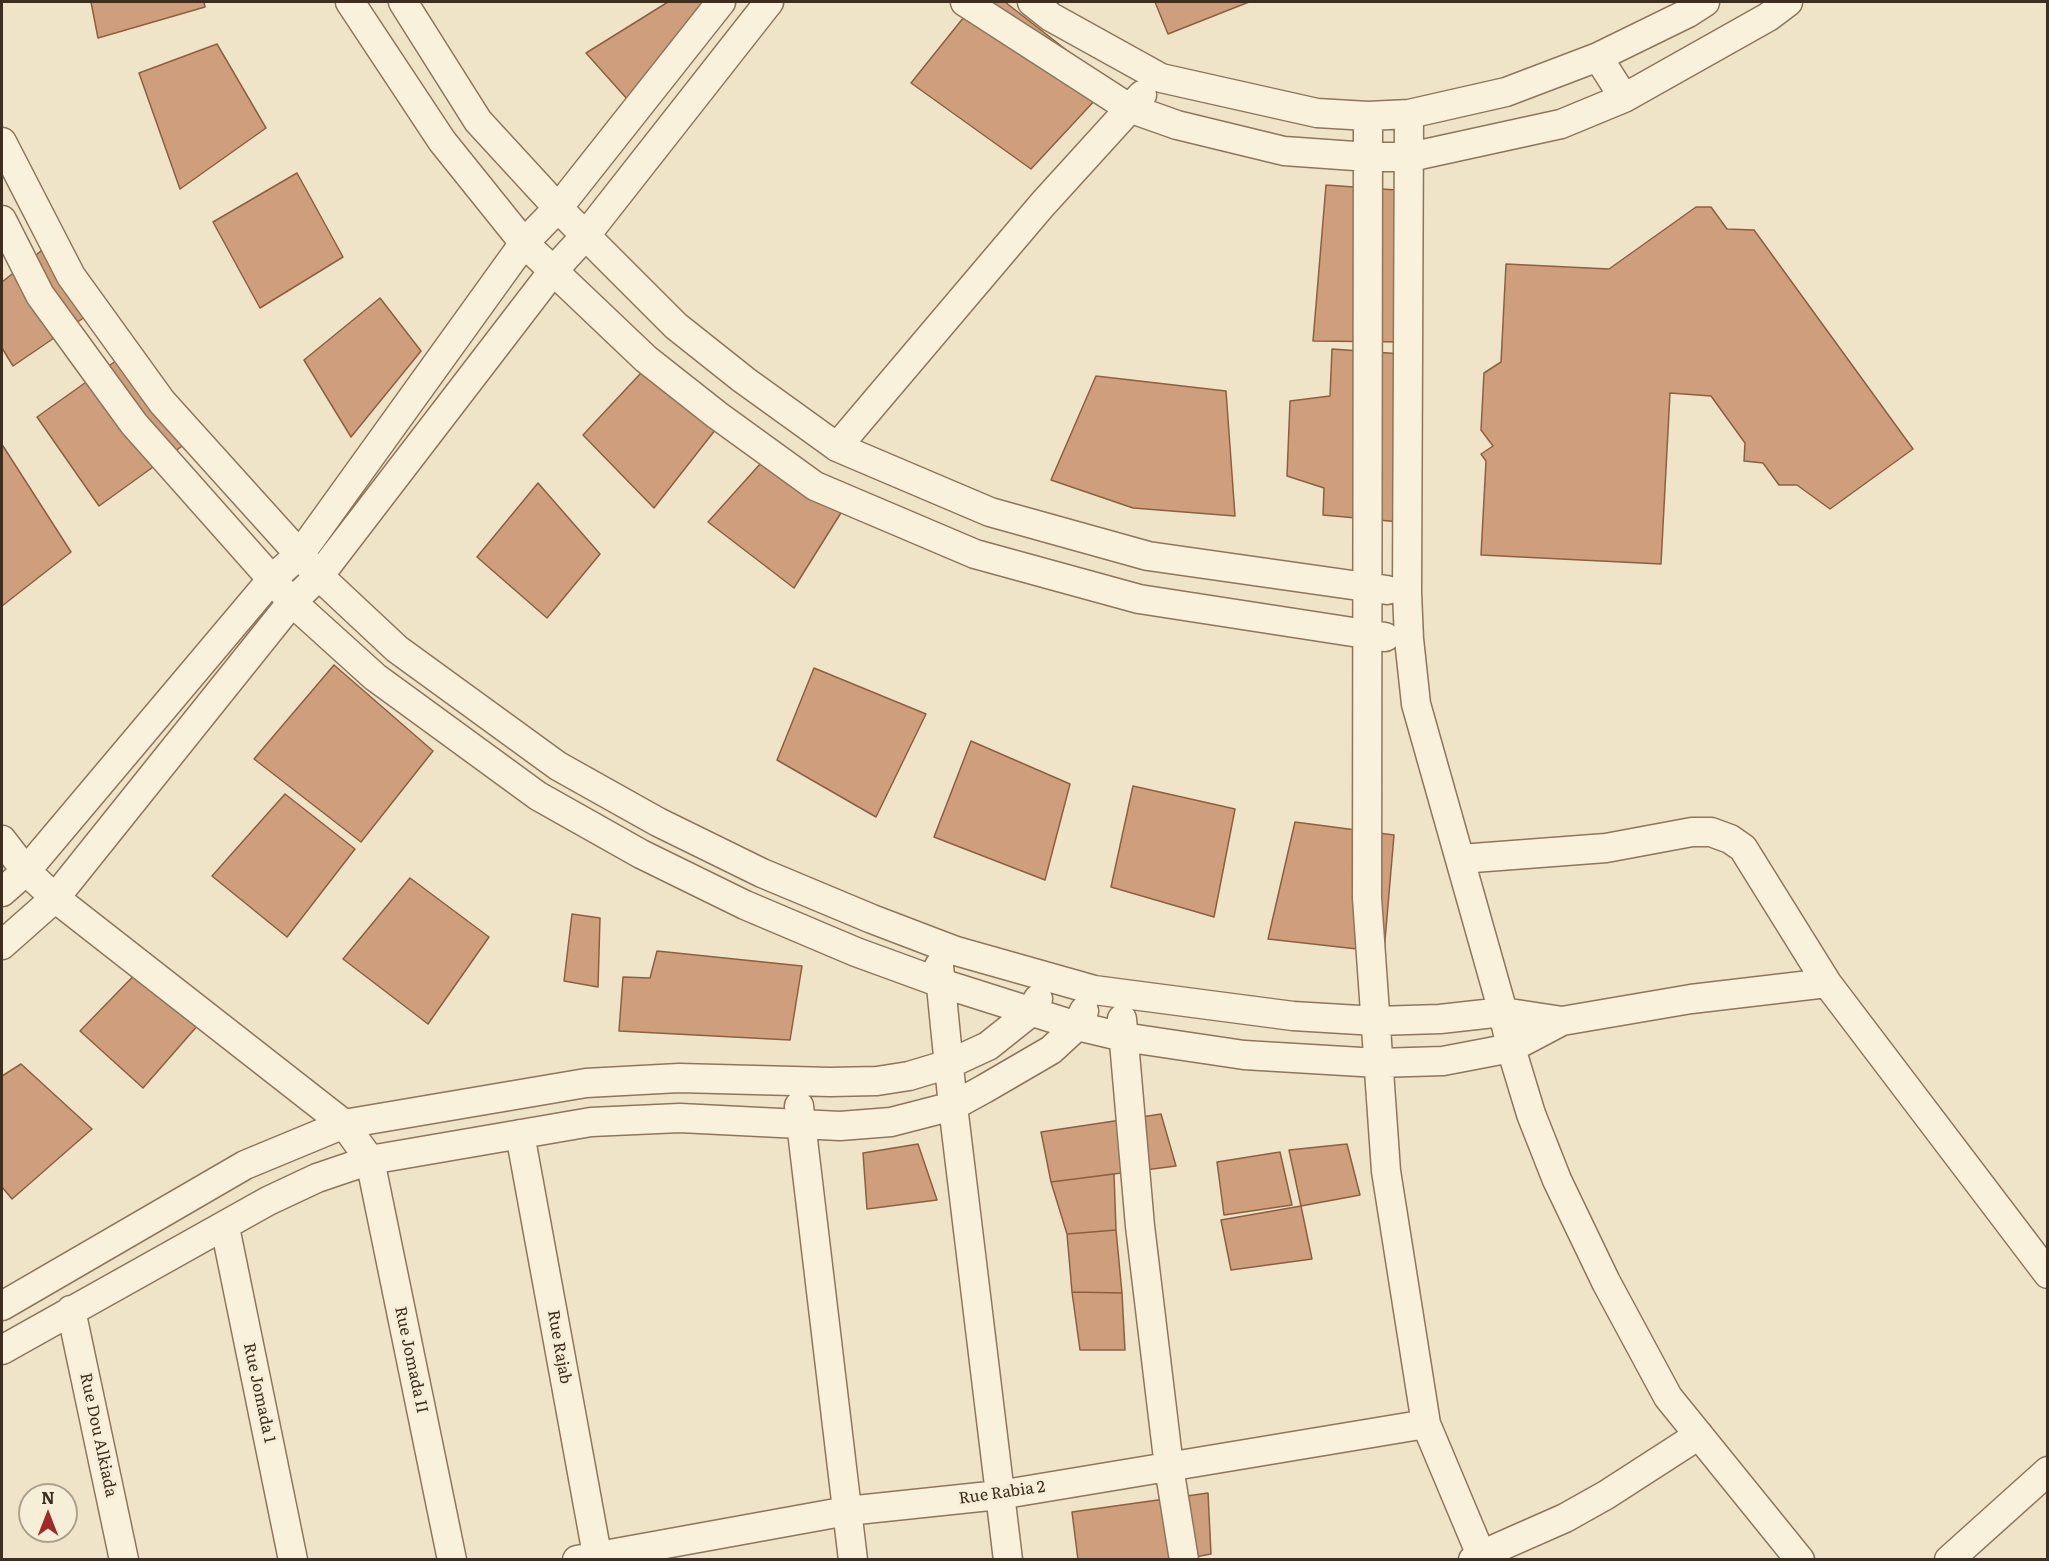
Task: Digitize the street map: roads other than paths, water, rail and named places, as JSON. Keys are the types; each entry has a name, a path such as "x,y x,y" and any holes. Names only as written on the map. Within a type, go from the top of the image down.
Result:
{"street":[{"path":"350,2 442,141 524,243 646,359 717,415 815,486 975,554 1139,599 1367,635 1408,639"},
{"path":"403,2 478,121 558,208 676,326 744,380 837,447 990,512 1148,556 1407,593"},
{"path":"2,892 26,871 272,579 300,554 524,243 558,208 722,2"},
{"path":"2,945 55,898 292,602 319,576 553,271 586,235 769,2"},
{"path":"965,2 1129,108 1177,125 1284,151 1369,157 1410,157 1561,124 1624,98 1768,17 1788,2"},
{"path":"1032,2 1051,17 1161,78 1317,113 1368,116 1409,114 1506,92 1598,57 1688,13 1705,2"},
{"path":"1598,57 1624,98"},
{"path":"837,447 1042,205 1129,108 1161,78"},
{"path":"1409,114 1407,593 1408,639 1416,704 1503,1012 1511,1048 1531,1114 1553,1169 1606,1282 1668,1397 1800,1560"},
{"path":"1368,116 1367,898 1386,1171 1426,1424 1479,1558 1565,1518 1699,1435"},
{"path":"2,142 71,276 162,402 319,576 397,649 558,766 658,822 762,873 937,944 1107,993 1293,1016 1376,1021 1440,1019 1503,1012 1562,1021"},
{"path":"2,220 40,295 134,424 292,602 375,677 538,796 642,854 745,905 856,952 941,983 1077,1026 1123,1037 1244,1054 1378,1063 1443,1061 1511,1048 1562,1021 1691,999 1827,983"},
{"path":"1460,859 1606,848 1692,832 1711,832 1730,838 1743,848 1827,983 2048,1275"},
{"path":"2,840 26,871 55,898 344,1124 370,1160"},
{"path":"937,944 953,1106 1008,1560"},
{"path":"2,1306 245,1165 344,1124 586,1083 679,1078 877,1081 909,1076 949,1064 988,1046 1032,1011 1049,978"},
{"path":"2,1350 268,1201 317,1178 370,1160 591,1122 680,1118 840,1126 891,1122 953,1106 1051,1050 1107,993"},
{"path":"1107,993 1123,1037 1140,1226 1169,1467 1184,1560"},
{"path":"799,1081 800,1123 853,1560"},
{"name":"Rue Rajab","path":"520,1134 590,1558"},
{"name":"Rue Jomada II","path":"370,1160 452,1560"},
{"name":"Rue Jomada 1","path":"225,1227 293,1560"},
{"name":"Rue Dou Alkiada","path":"71,1310 124,1560"},
{"name":"Rue Rabia 2","path":"590,1558 846,1511 999,1495 1426,1424"},
{"path":"1949,1560 2048,1471"}]}
